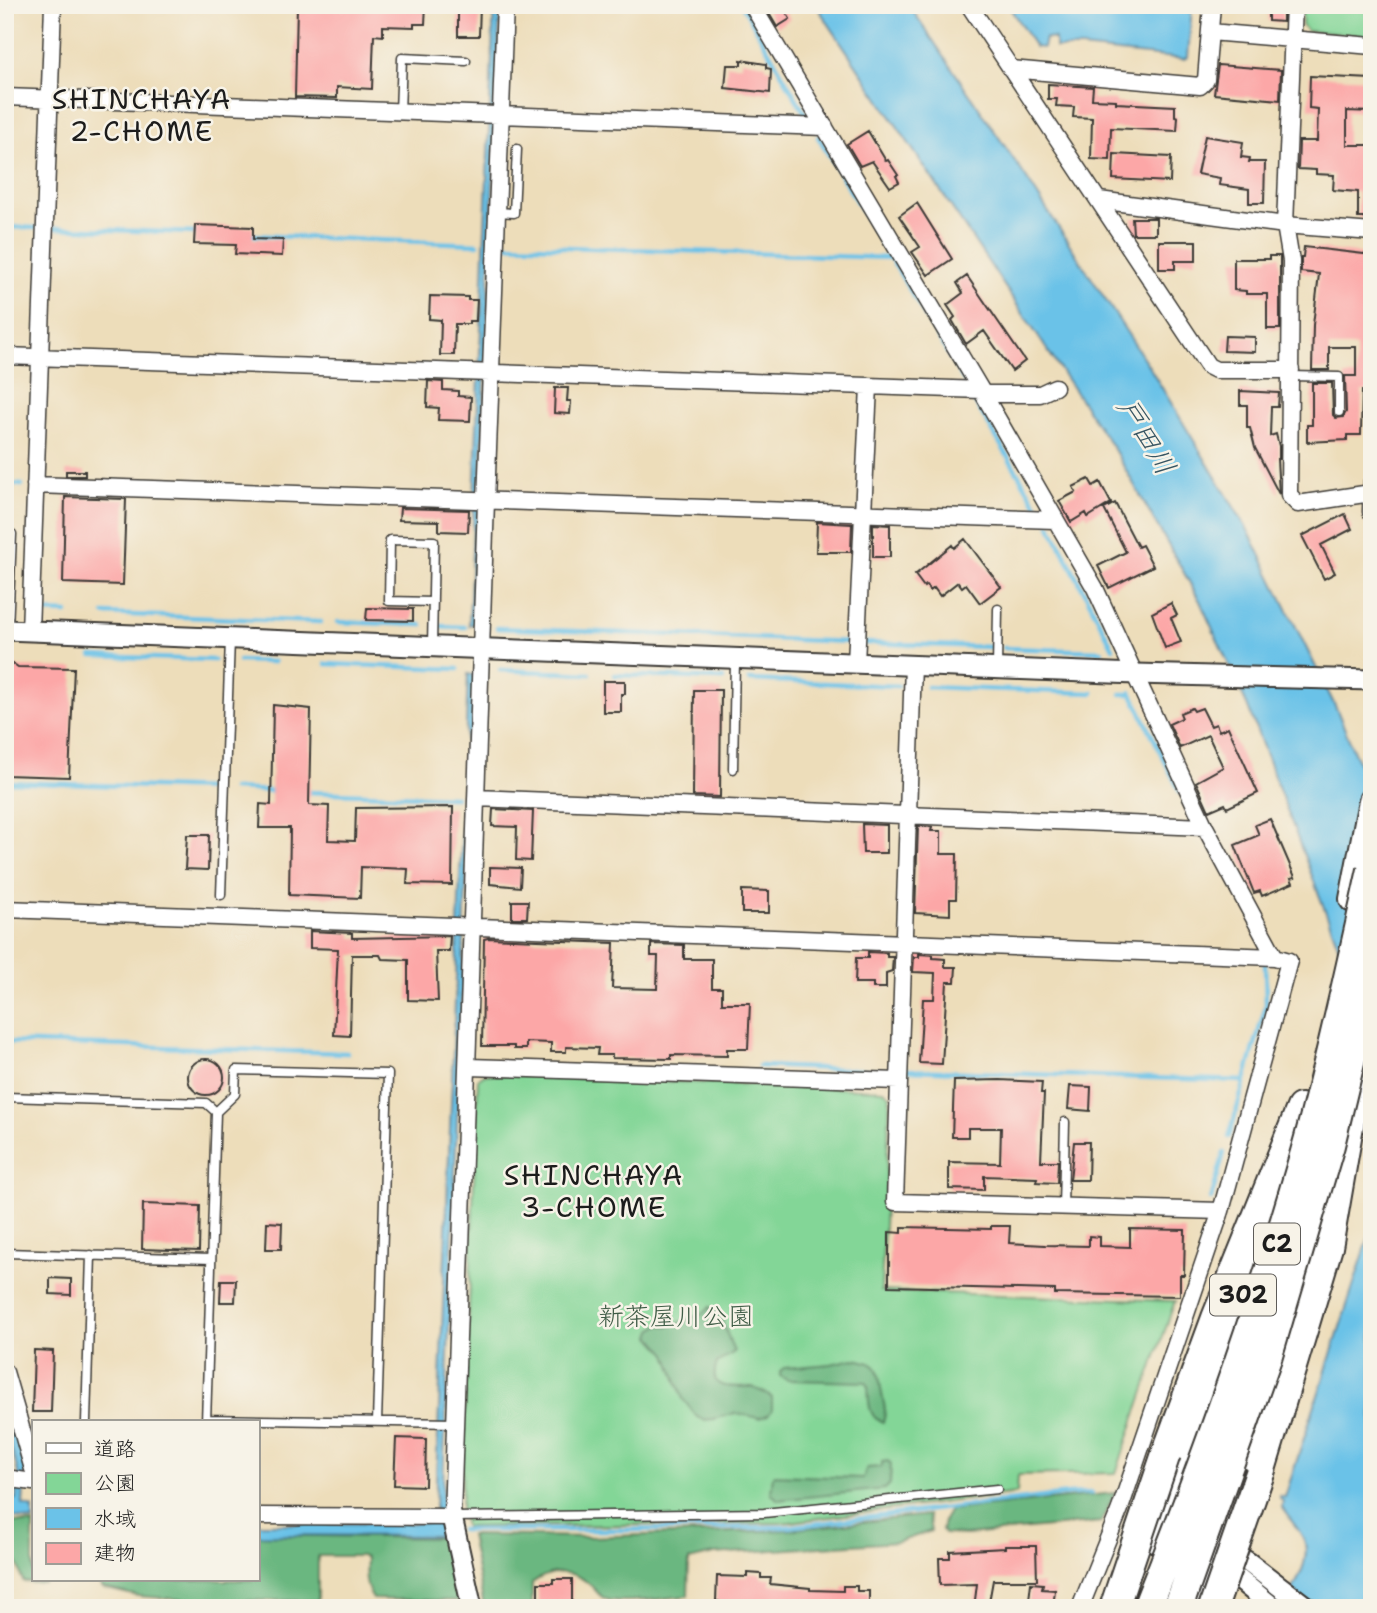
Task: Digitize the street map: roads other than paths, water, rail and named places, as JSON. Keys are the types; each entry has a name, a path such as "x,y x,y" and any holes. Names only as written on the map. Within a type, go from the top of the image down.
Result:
{"highway":[{"name":"302","path":"1134,1608 1271,1218 1338,977 1372,801"},
{"name":"C2","path":"1147,1608 1209,1444 1276,1247 1341,1014 1372,870"},
{"name":"C2","path":"1178,1608 1275,1332 1330,1145 1372,971"},
{"name":"302","path":"1196,1608 1317,1233 1361,1080 1372,1027"},
{"path":"1114,1608 1216,1318 1301,1108"},
{"path":"1213,1608 1260,1473 1328,1247 1351,1114"}],"street":[{"path":"30,631 53,5"},
{"path":"472,1608 457,1539 444,1517 452,1423 469,1067 465,926 477,798 482,650 480,501 485,373 497,212 495,116 506,5"},
{"path":"752,5 982,392 1095,589 1205,827 1275,957"},
{"path":"969,5 1208,366 1216,370 1290,373"},
{"path":"1012,69 1200,86 1206,79 1213,5"},
{"path":"1294,5 1284,225 1291,261 1289,495 1298,504 1371,487 1371,512"},
{"path":"1210,32 1372,46"},
{"path":"5,97 825,127"},
{"path":"1099,200 1284,225 1372,232"},
{"path":"5,356 1040,394 1055,387"},
{"path":"856,663 869,386"},
{"path":"35,485 1055,520"},
{"path":"6,631 1136,674 1372,680"},
{"path":"913,665 895,1202 1222,1211"},
{"path":"477,798 1205,827"},
{"path":"5,909 1275,957 1289,961 1222,1211 1120,1509 1080,1608"},
{"path":"469,1067 898,1081"},
{"path":"5,1372 24,1478"},
{"path":"1120,1509 1165,1525 1215,1553 1248,1562 1308,1608"},
{"path":"259,1516 444,1517"},
{"path":"1215,1553 1265,1604"}],"lane":[{"path":"400,112 402,58 466,61"},
{"path":"497,212 514,213 517,149"},
{"path":"1290,373 1339,377 1339,412"},
{"path":"6,631 12,534"},
{"path":"432,648 433,602 434,541 390,540 388,601 433,602"},
{"path":"997,668 998,609"},
{"path":"221,895 230,639"},
{"path":"733,769 735,659"},
{"path":"207,1420 216,1112 235,1094 236,1070 388,1074 377,1422"},
{"path":"5,1097 205,1103 216,1112"},
{"path":"1063,1207 1065,1122"},
{"path":"5,1253 211,1259"},
{"path":"86,1420 91,1255"},
{"path":"259,1421 452,1423"},
{"path":"444,1517 764,1513 997,1489"}],"water":[{"path":"494,5 500,5 475,624 469,625"},
{"name":"戸田川","path":"816,5 909,5 1150,368 1249,532 1337,710 1372,796 1372,1034 1247,705 1200,601 1115,451"},
{"path":"1008,5 1192,5 1188,57 1184,59 1081,48 1055,48 1055,39 1045,38 1043,48 1035,47"},
{"path":"468,674 474,675 442,1510 450,1536 259,1535 259,1524 438,1523 435,1508"},
{"path":"1372,1228 1372,1608 1283,1608 1300,1575 1306,1548 1302,1536 1282,1508 1283,1501 1280,1496 1285,1497"},
{"path":"5,1394 25,1469 23,1505 32,1508 32,1521 5,1516 5,1489 14,1490 12,1498 16,1499 18,1473 5,1423"}],"waterway":[{"path":"742,5 807,117"},
{"path":"818,137 965,382"},
{"path":"5,227 37,228"},
{"path":"55,228 197,233"},
{"path":"248,235 478,244"},
{"path":"505,245 891,258"},
{"path":"972,397 1043,515"},
{"path":"5,484 22,485"},
{"path":"1050,525 1113,648"},
{"path":"45,612 67,613"},
{"path":"104,614 321,622"},
{"path":"338,622 422,625"},
{"path":"437,626 465,627"},
{"path":"497,628 851,642"},
{"path":"864,643 992,647"},
{"path":"1004,648 1102,651"},
{"path":"92,656 214,660"},
{"path":"239,661 274,662"},
{"path":"326,664 458,669"},
{"path":"500,670 590,674"},
{"path":"615,675 723,679"},
{"path":"749,680 898,686"},
{"path":"927,687 1093,693"},
{"path":"1131,692 1180,792"},
{"path":"1121,694 1132,694"},
{"path":"5,782 214,789"},
{"path":"232,789 276,791"},
{"path":"305,792 455,797"},
{"path":"1229,1137 1266,1005 1265,964"},
{"path":"5,1042 347,1053"},
{"path":"759,1066 892,1071"},
{"path":"906,1070 1244,1081"},
{"path":"1211,1199 1224,1153"},
{"path":"461,1530 787,1527 1092,1493"}],"district":[{"name":"SHINCHAYA 2-CHOME","path":"142,115"},
{"name":"SHINCHAYA 3-CHOME","path":"594,1191"}],"park label":[{"name":"新茶屋川公園","path":"676,1315"}]}
